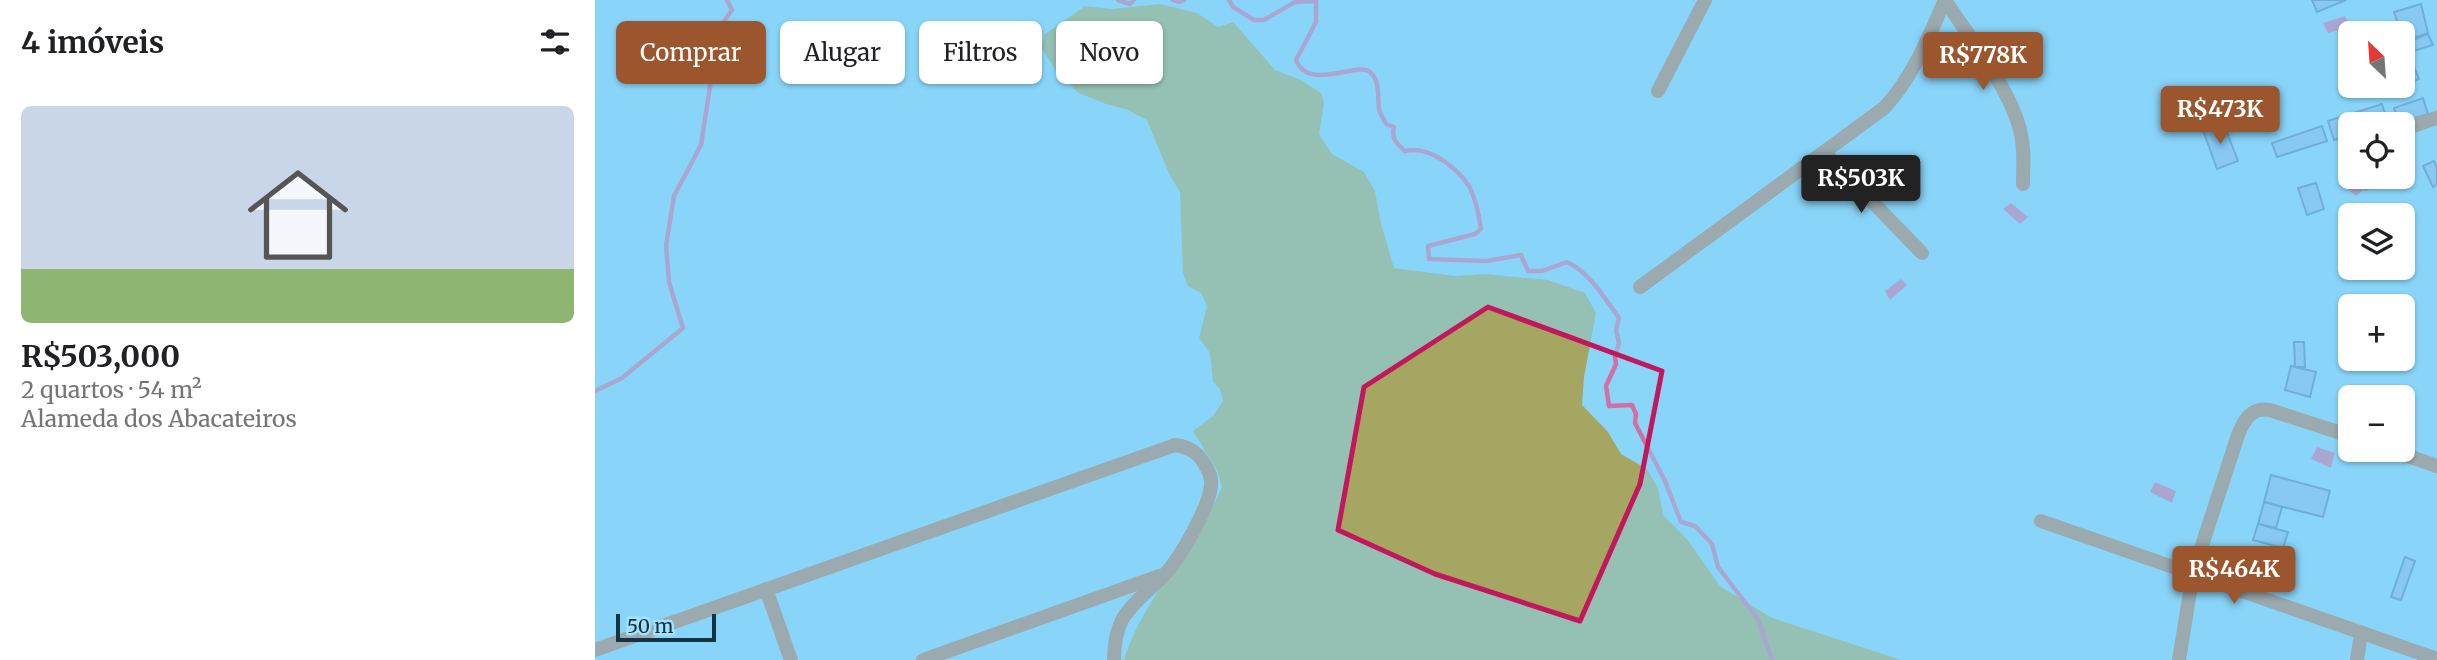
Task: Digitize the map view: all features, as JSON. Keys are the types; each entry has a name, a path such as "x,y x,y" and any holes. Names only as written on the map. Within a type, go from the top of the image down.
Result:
{"street":[{"path":"1658,91 1705,0"},
{"path":"1640,288 1871,120 1896,96 1914,68 1945,0"},
{"path":"1945,0 1993,75 2016,118 2023,146 2023,184"},
{"path":"2415,125 2437,118"},
{"path":"1825,153 1922,253"},
{"path":"2179,660 2193,573 2238,435 2247,416 2262,409 2338,432"},
{"path":"595,650 1175,445 1186,447 1202,459 1212,482 1209,496 1198,521 1166,574 1133,605 1123,620 1117,633 1114,660"},
{"path":"2415,459 2437,466"},
{"path":"2041,521 2437,659"},
{"path":"923,660 1166,574"},
{"path":"766,589 792,660"},
{"path":"2357,660 2361,633"}],"highlighted area":[{"path":"1488,307 1662,371 1640,484 1580,621 1435,574 1338,530 1364,387"}],"shaded area":[{"path":"1160,4 1197,13 1218,27 1233,22 1275,70 1301,80 1321,93 1324,103 1319,134 1332,154 1364,172 1375,191 1394,268 1455,276 1484,274 1548,280 1585,293 1596,313 1584,377 1582,405 1608,432 1621,454 1647,469 1658,488 1663,515 1687,539 1720,586 1770,617 1901,660 1124,660 1147,609 1202,526 1222,487 1217,470 1193,431 1213,416 1223,401 1220,389 1213,382 1210,353 1199,338 1207,306 1201,293 1188,286 1183,273 1180,192 1170,176 1147,120 1126,109 1079,93 1069,84 1163,84 1163,21 1064,21 1085,6 1112,9"},
{"path":"2345,16 2348,21 2338,21 2338,30 2328,33 2323,23"},
{"path":"1056,26 1056,71 1042,49 1045,34"},
{"path":"2348,189 2369,189 2363,190 2356,196"},
{"path":"2011,203 2028,217 2020,224 2003,209"},
{"path":"1901,279 1907,285 1890,300 1885,291"},
{"path":"2317,447 2335,453 2331,468 2311,459"},
{"path":"2155,482 2176,491 2172,503 2150,492"}],"building":[{"path":"2312,0 2346,0 2317,12"},
{"path":"2421,4 2428,33 2415,37 2415,21 2397,21 2394,12"},
{"path":"2428,34 2433,45 2415,50 2415,39"},
{"path":"2423,98 2428,114 2415,118 2415,112 2395,112 2394,108"},
{"path":"2382,104 2385,112 2357,112"},
{"path":"2338,118 2338,139 2334,140 2328,121"},
{"path":"2223,122 2238,161 2217,169 2203,130"},
{"path":"2322,126 2327,141 2277,157 2272,143"},
{"path":"2434,161 2437,184 2433,187 2423,166"},
{"path":"2316,183 2324,209 2307,215 2298,188"},
{"path":"2294,342 2304,342 2305,367 2295,367"},
{"path":"2291,366 2316,372 2310,397 2285,390"},
{"path":"2271,475 2330,491 2323,517 2264,502"},
{"path":"2264,502 2282,507 2276,528 2258,524"},
{"path":"2258,524 2288,532 2283,548 2253,540"},
{"path":"2405,557 2415,561 2401,600 2391,597"}],"waterway":[{"path":"595,391 622,378 683,328 669,282 666,246 674,196 701,145 719,28 732,10 727,0"},
{"path":"1118,0 1130,4 1134,0"},
{"path":"1173,0 1184,0"},
{"path":"1229,0 1233,7 1254,20 1264,20 1295,2 1316,1 1316,22 1296,60 1302,69 1311,74 1322,75 1355,70 1370,72 1377,85 1380,111 1386,124 1394,127 1393,135 1397,143 1405,151 1432,154 1464,179 1474,196 1481,229 1475,234 1428,246 1429,259 1486,261 1521,255 1528,271 1542,271 1567,262 1596,286 1619,318 1616,330 1619,343 1616,364 1606,386 1609,406 1632,405 1636,414 1635,423 1665,481 1681,522 1695,526 1712,544 1718,567 1758,619 1772,660"}]}
